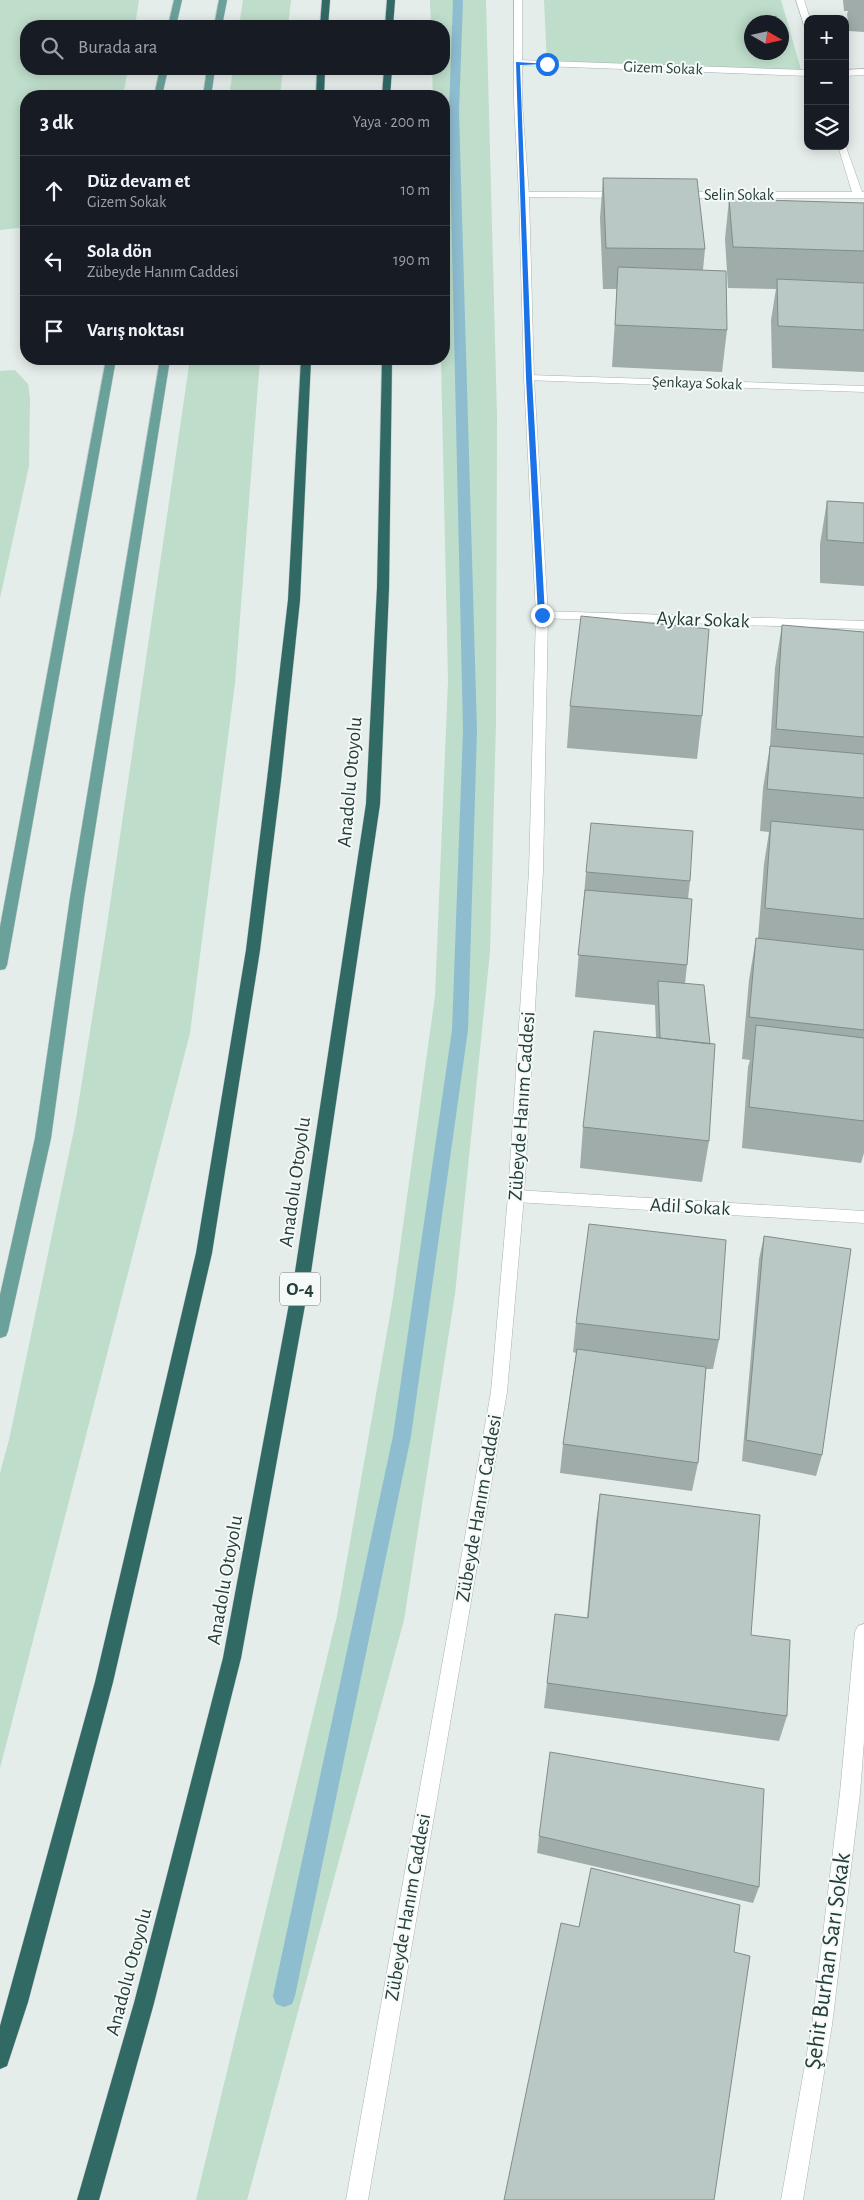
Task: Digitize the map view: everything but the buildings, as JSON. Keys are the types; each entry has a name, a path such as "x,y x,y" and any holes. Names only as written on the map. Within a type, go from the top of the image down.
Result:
{"highway":[{"path":"324,20 326,0"},
{"path":"389,20 390,0"},
{"path":"320,90 321,75"},
{"path":"386,90 388,75"},
{"path":"0,2059 18,2002 104,1682 204,1254 253,950 275,771 294,600 306,365"},
{"name":"Anadolu Otoyolu","path":"88,2200 144,2003 232,1658 303,1272 372,804 383,588 387,365"}],"main road":[{"path":"173,20 178,0"},
{"path":"219,20 223,0"},
{"path":"159,90 163,75"},
{"path":"208,90 210,75"},
{"path":"0,965 110,365"},
{"path":"0,1331 43,1138 77,898 164,365"}],"street":[{"name":"Zübeyde Hanım Caddesi","path":"357,2200 499,1392 516,1196 536,871 542,615 529,378 524,194 518,102 518,0"},
{"path":"800,0 805,15"},
{"name":"Gizem Sokak","path":"518,63 804,73"},
{"path":"849,73 864,72"},
{"path":"845,150 861,195"},
{"path":"524,194 632,195"},
{"name":"Selin Sokak","path":"671,195 861,195"},
{"name":"Şenkaya Sokak","path":"529,378 864,389"},
{"name":"Aykar Sokak","path":"542,615 864,625"},
{"name":"Adil Sokak","path":"516,1196 864,1217"},
{"name":"Şehit Burhan Sarı Sokak","path":"792,2200 822,2025 850,1793 864,1632"}],"green space":[{"path":"0,0 139,0 136,20 20,20 20,75 127,75 124,90 20,90 20,228 0,230"},
{"path":"243,0 291,0 289,20 240,20"},
{"path":"430,0 486,0 497,416 496,722 490,952 455,1294 404,1620 247,2200 196,2200 337,1616 393,1298 435,996 448,681 441,365 450,365 450,90 433,90 432,75 450,75 450,20 431,20"},
{"path":"544,0 781,0 785,15 744,15 744,60 789,60 789,28 802,73 547,64"},
{"path":"232,75 282,75 281,90 230,90"},
{"path":"189,365 260,365 235,683 190,1033 0,1768 0,1473 9,1440 75,1125 107,925"},
{"path":"15,370 28,384 30,398 29,466 0,598 0,371"}],"waterway":[{"path":"284,1996 402,1436 460,1030 470,730 454,112 458,0"}],"route":[{"path":"542,615 529,378 518,63 547,64"}]}
